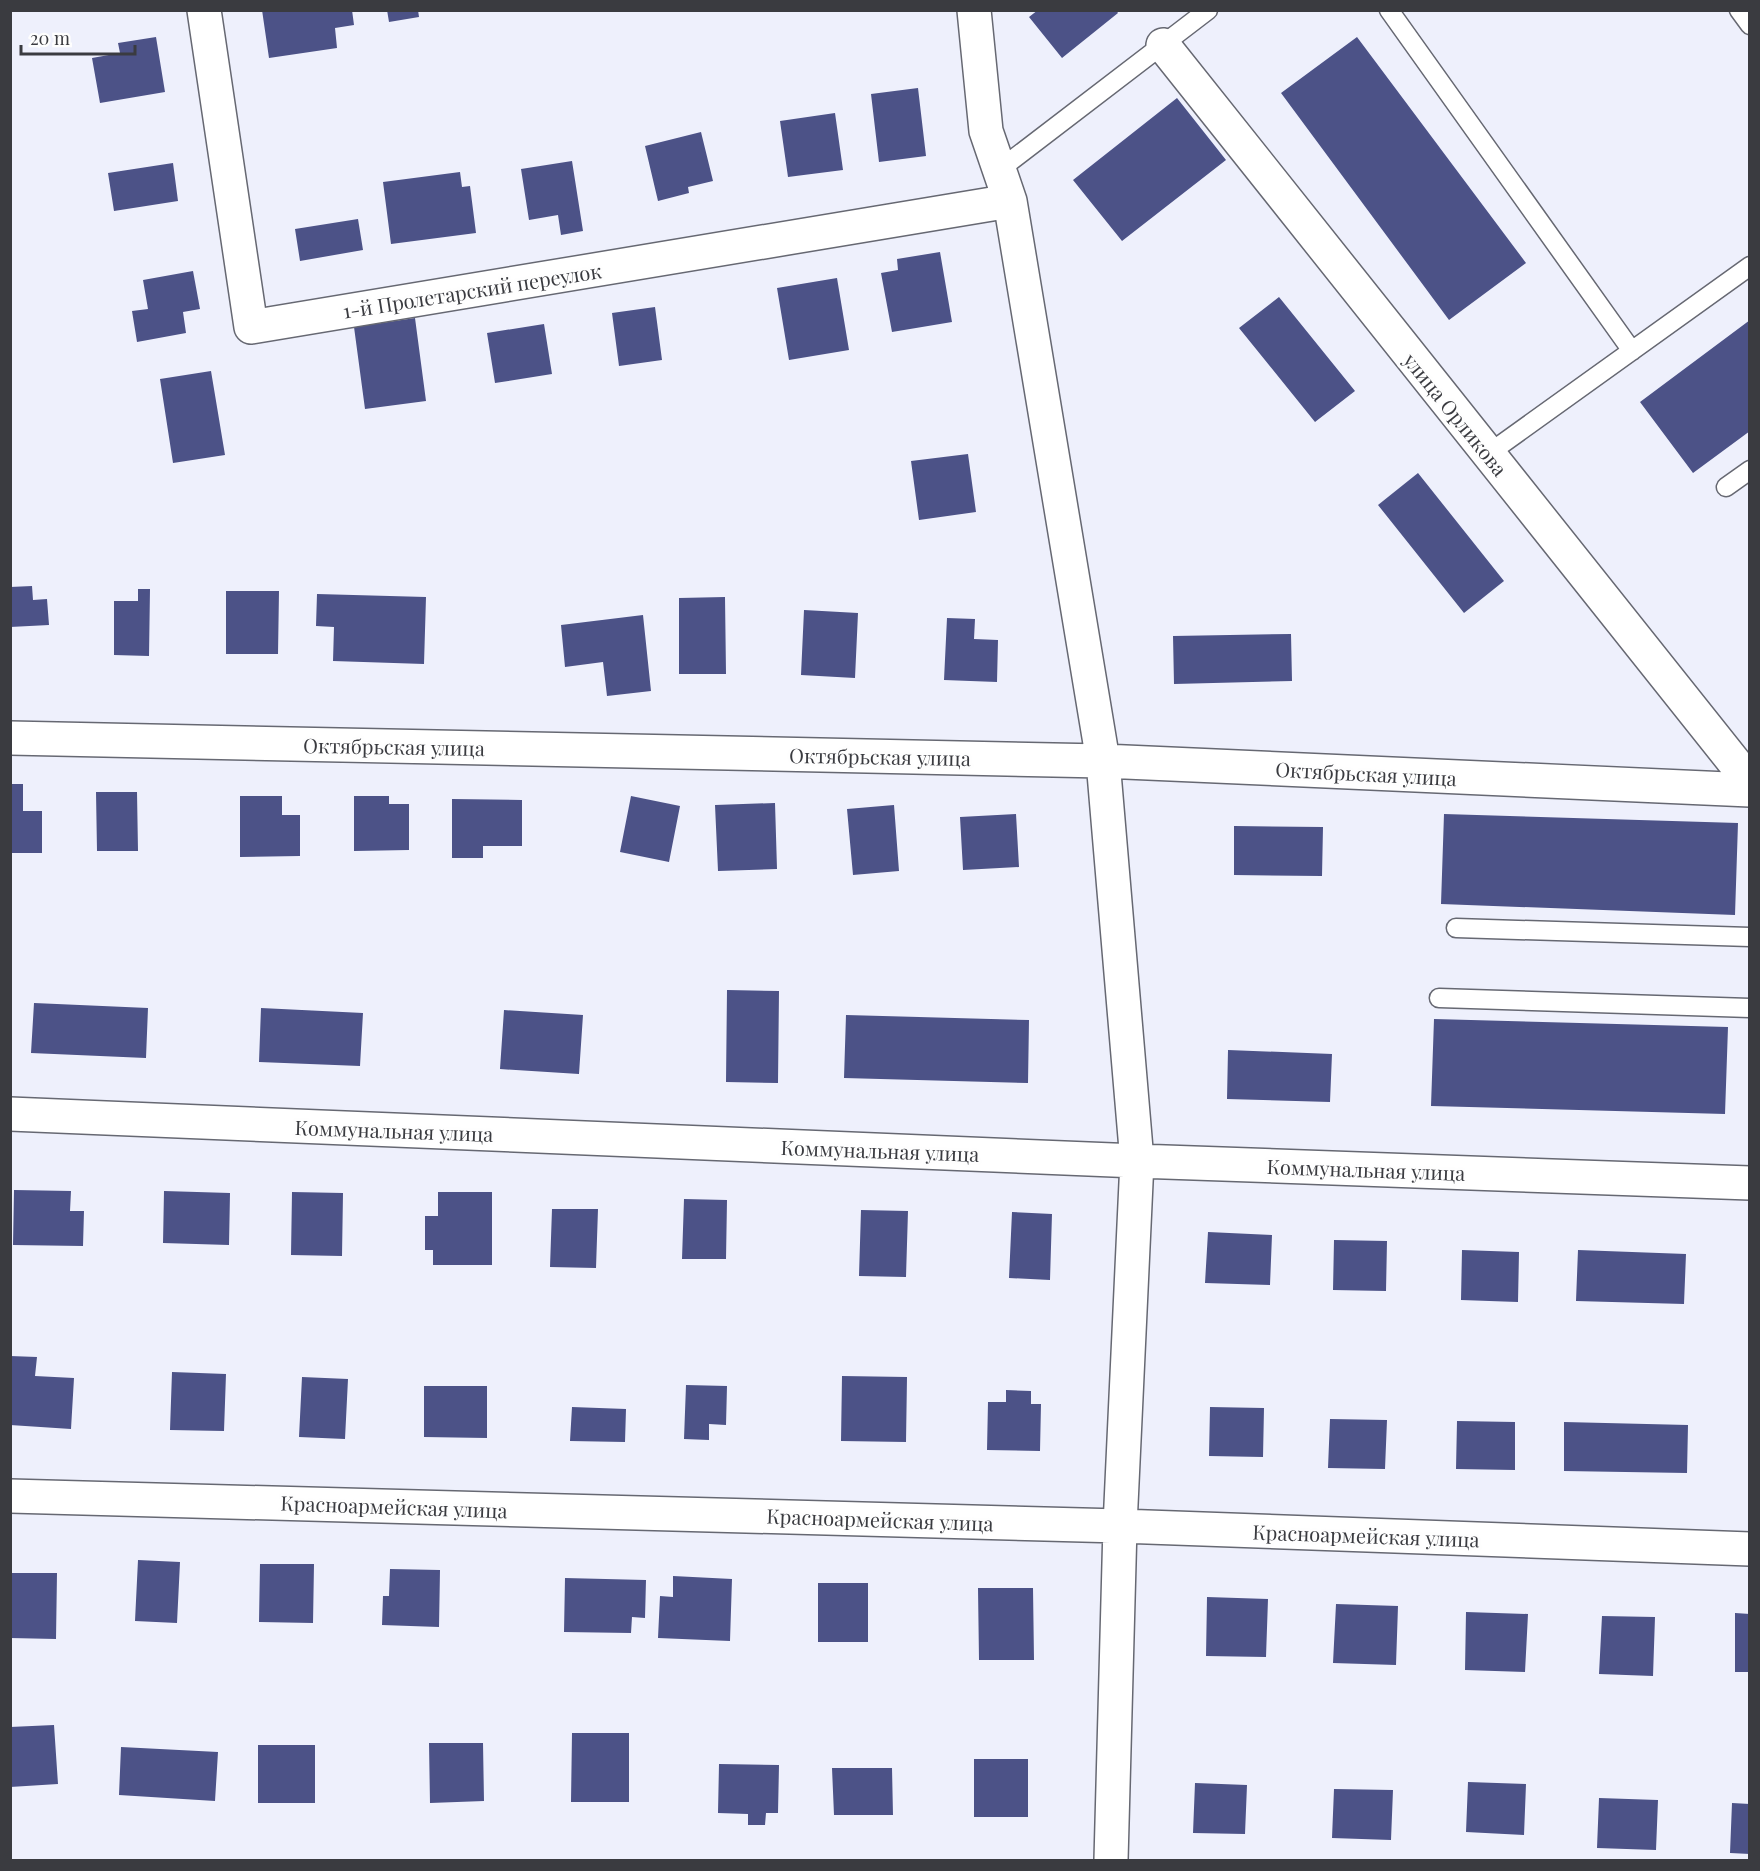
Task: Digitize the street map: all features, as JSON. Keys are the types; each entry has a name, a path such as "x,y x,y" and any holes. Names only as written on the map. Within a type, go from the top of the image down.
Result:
{"street":[{"name":"1-й Пролетарский переулок","path":"204,10 251,327 1010,201"},
{"path":"974,10 986,131 1010,201 1103,761 1137,1161 1120,1526 1111,1860"},
{"name":"улица Орликова","path":"1163,45 1749,782"},
{"name":"Октябрьская улица","path":"10,738 1103,761 1749,790"},
{"name":"Коммунальная улица","path":"10,1114 1137,1161 1749,1183"},
{"name":"Красноармейская улица","path":"10,1496 1120,1526 1749,1549"}],"lane":[{"path":"999,170 1208,10"},
{"path":"1389,10 1632,351"},
{"path":"1739,10 1749,25"},
{"path":"1488,454 1749,266"},
{"path":"1726,487 1749,470"},
{"path":"1456,928 1749,937"},
{"path":"1439,998 1749,1008"}],"building":[{"path":"262,10 352,10 354,25 335,28 337,48 269,58"},
{"path":"387,10 418,10 419,17 389,22"},
{"path":"1038,10 1116,10 1118,13 1062,58 1029,17"},
{"path":"156,37 165,92 100,103 92,58 120,53 118,43"},
{"path":"1357,37 1526,263 1449,320 1281,93"},
{"path":"918,88 926,156 879,162 871,94"},
{"path":"1177,98 1226,160 1122,241 1073,180"},
{"path":"835,113 843,170 788,177 780,121"},
{"path":"701,132 713,181 688,187 689,193 658,201 645,146"},
{"path":"572,161 583,231 561,235 558,215 529,220 521,169"},
{"path":"173,163 178,201 114,211 108,173"},
{"path":"460,172 462,187 470,186 476,233 391,244 383,182"},
{"path":"358,219 363,250 300,261 295,229"},
{"path":"940,252 952,322 892,332 881,273 898,270 897,259"},
{"path":"193,271 200,309 183,312 186,333 137,342 132,311 148,309 143,280"},
{"path":"837,278 849,350 789,360 777,288"},
{"path":"1279,297 1355,391 1315,422 1239,328"},
{"path":"655,307 662,360 619,366 612,313"},
{"path":"415,318 426,401 365,409 354,327"},
{"path":"1750,320 1750,431 1693,473 1640,402"},
{"path":"544,324 552,374 495,383 487,333"},
{"path":"211,371 225,455 173,463 160,379"},
{"path":"968,454 976,512 919,520 911,461"},
{"path":"1418,473 1504,581 1464,613 1378,505"},
{"path":"32,586 33,600 47,599 49,625 10,627 10,587"},
{"path":"138,589 150,589 149,656 114,655 114,601 138,601"},
{"path":"226,591 279,591 278,654 226,654"},
{"path":"317,594 426,597 424,664 333,661 334,627 316,626"},
{"path":"725,597 726,674 679,674 679,598"},
{"path":"804,610 858,613 855,678 801,675"},
{"path":"643,615 651,691 607,696 603,662 565,667 561,625"},
{"path":"947,618 975,619 974,639 998,640 997,682 944,680"},
{"path":"1291,634 1292,681 1174,684 1173,636"},
{"path":"10,784 23,784 23,811 42,811 42,853 10,853"},
{"path":"96,792 137,792 138,851 97,851"},
{"path":"240,796 282,796 282,815 300,815 300,856 240,857"},
{"path":"354,796 389,796 389,804 409,804 409,850 354,851"},
{"path":"631,796 680,806 669,862 620,852"},
{"path":"452,799 522,800 522,846 483,846 483,858 452,858"},
{"path":"775,803 777,869 718,871 715,805"},
{"path":"894,805 899,871 853,875 847,809"},
{"path":"1016,814 1019,867 963,870 960,817"},
{"path":"1444,814 1738,823 1735,915 1441,904"},
{"path":"1234,826 1323,827 1322,876 1234,875"},
{"path":"727,990 779,991 778,1083 726,1082"},
{"path":"34,1003 148,1008 146,1058 31,1053"},
{"path":"261,1008 363,1013 360,1066 259,1062"},
{"path":"504,1010 583,1015 579,1074 500,1069"},
{"path":"846,1015 1029,1020 1028,1083 844,1078"},
{"path":"1434,1019 1728,1027 1725,1114 1431,1106"},
{"path":"1228,1050 1332,1054 1330,1102 1227,1099"},
{"path":"14,1190 71,1191 70,1211 84,1211 83,1246 13,1245"},
{"path":"164,1191 230,1193 229,1245 163,1243"},
{"path":"292,1192 343,1193 342,1256 291,1255"},
{"path":"438,1192 492,1192 492,1265 433,1265 433,1250 425,1250 425,1216 438,1216"},
{"path":"684,1199 727,1200 726,1259 682,1259"},
{"path":"552,1209 598,1209 596,1268 550,1267"},
{"path":"861,1210 908,1211 906,1277 859,1276"},
{"path":"1012,1212 1052,1214 1050,1280 1009,1278"},
{"path":"1208,1232 1272,1235 1270,1285 1205,1283"},
{"path":"1334,1240 1387,1241 1386,1291 1333,1290"},
{"path":"1462,1250 1519,1252 1518,1302 1461,1300"},
{"path":"1578,1250 1686,1254 1684,1304 1576,1301"},
{"path":"10,1356 37,1357 35,1376 74,1378 71,1429 10,1425"},
{"path":"172,1372 226,1374 224,1431 170,1430"},
{"path":"842,1376 907,1377 906,1442 841,1441"},
{"path":"302,1377 348,1379 345,1439 299,1437"},
{"path":"686,1385 727,1386 726,1425 709,1424 709,1440 684,1439"},
{"path":"424,1386 487,1386 487,1438 424,1437"},
{"path":"1006,1390 1031,1391 1031,1404 1041,1404 1040,1451 987,1450 988,1402 1006,1402"},
{"path":"572,1407 626,1409 625,1442 570,1441"},
{"path":"1210,1407 1264,1408 1263,1457 1209,1456"},
{"path":"1330,1419 1387,1420 1385,1469 1328,1468"},
{"path":"1457,1421 1515,1422 1515,1470 1456,1469"},
{"path":"1564,1422 1688,1425 1687,1473 1564,1471"},
{"path":"138,1560 180,1562 177,1623 135,1621"},
{"path":"260,1564 314,1564 313,1623 259,1622"},
{"path":"390,1569 440,1570 439,1627 382,1625 383,1596 389,1596"},
{"path":"10,1573 57,1573 56,1639 10,1638"},
{"path":"673,1576 732,1579 730,1641 658,1638 660,1596 673,1597"},
{"path":"565,1578 646,1580 645,1618 632,1617 631,1633 564,1632"},
{"path":"818,1583 868,1583 868,1642 818,1642"},
{"path":"978,1588 1033,1588 1034,1660 979,1660"},
{"path":"1207,1597 1268,1599 1266,1657 1206,1656"},
{"path":"1336,1604 1398,1606 1396,1665 1333,1663"},
{"path":"1466,1612 1528,1614 1525,1672 1465,1670"},
{"path":"1735,1613 1750,1614 1750,1672 1735,1672"},
{"path":"1602,1616 1655,1617 1653,1676 1599,1674"},
{"path":"54,1725 58,1784 10,1787 10,1727"},
{"path":"572,1733 629,1733 629,1802 571,1802"},
{"path":"429,1743 483,1743 484,1801 430,1803"},
{"path":"258,1745 315,1745 315,1803 258,1803"},
{"path":"121,1747 218,1752 215,1801 119,1795"},
{"path":"974,1759 1028,1759 1028,1817 974,1817"},
{"path":"719,1764 779,1765 778,1813 766,1813 765,1825 748,1825 748,1814 718,1813"},
{"path":"832,1768 892,1768 893,1815 834,1815"},
{"path":"1468,1782 1526,1784 1524,1835 1466,1832"},
{"path":"1195,1783 1247,1785 1245,1834 1193,1833"},
{"path":"1334,1789 1393,1790 1391,1840 1332,1838"},
{"path":"1599,1798 1658,1800 1656,1850 1597,1848"},
{"path":"1732,1803 1750,1804 1750,1854 1730,1853"}]}
